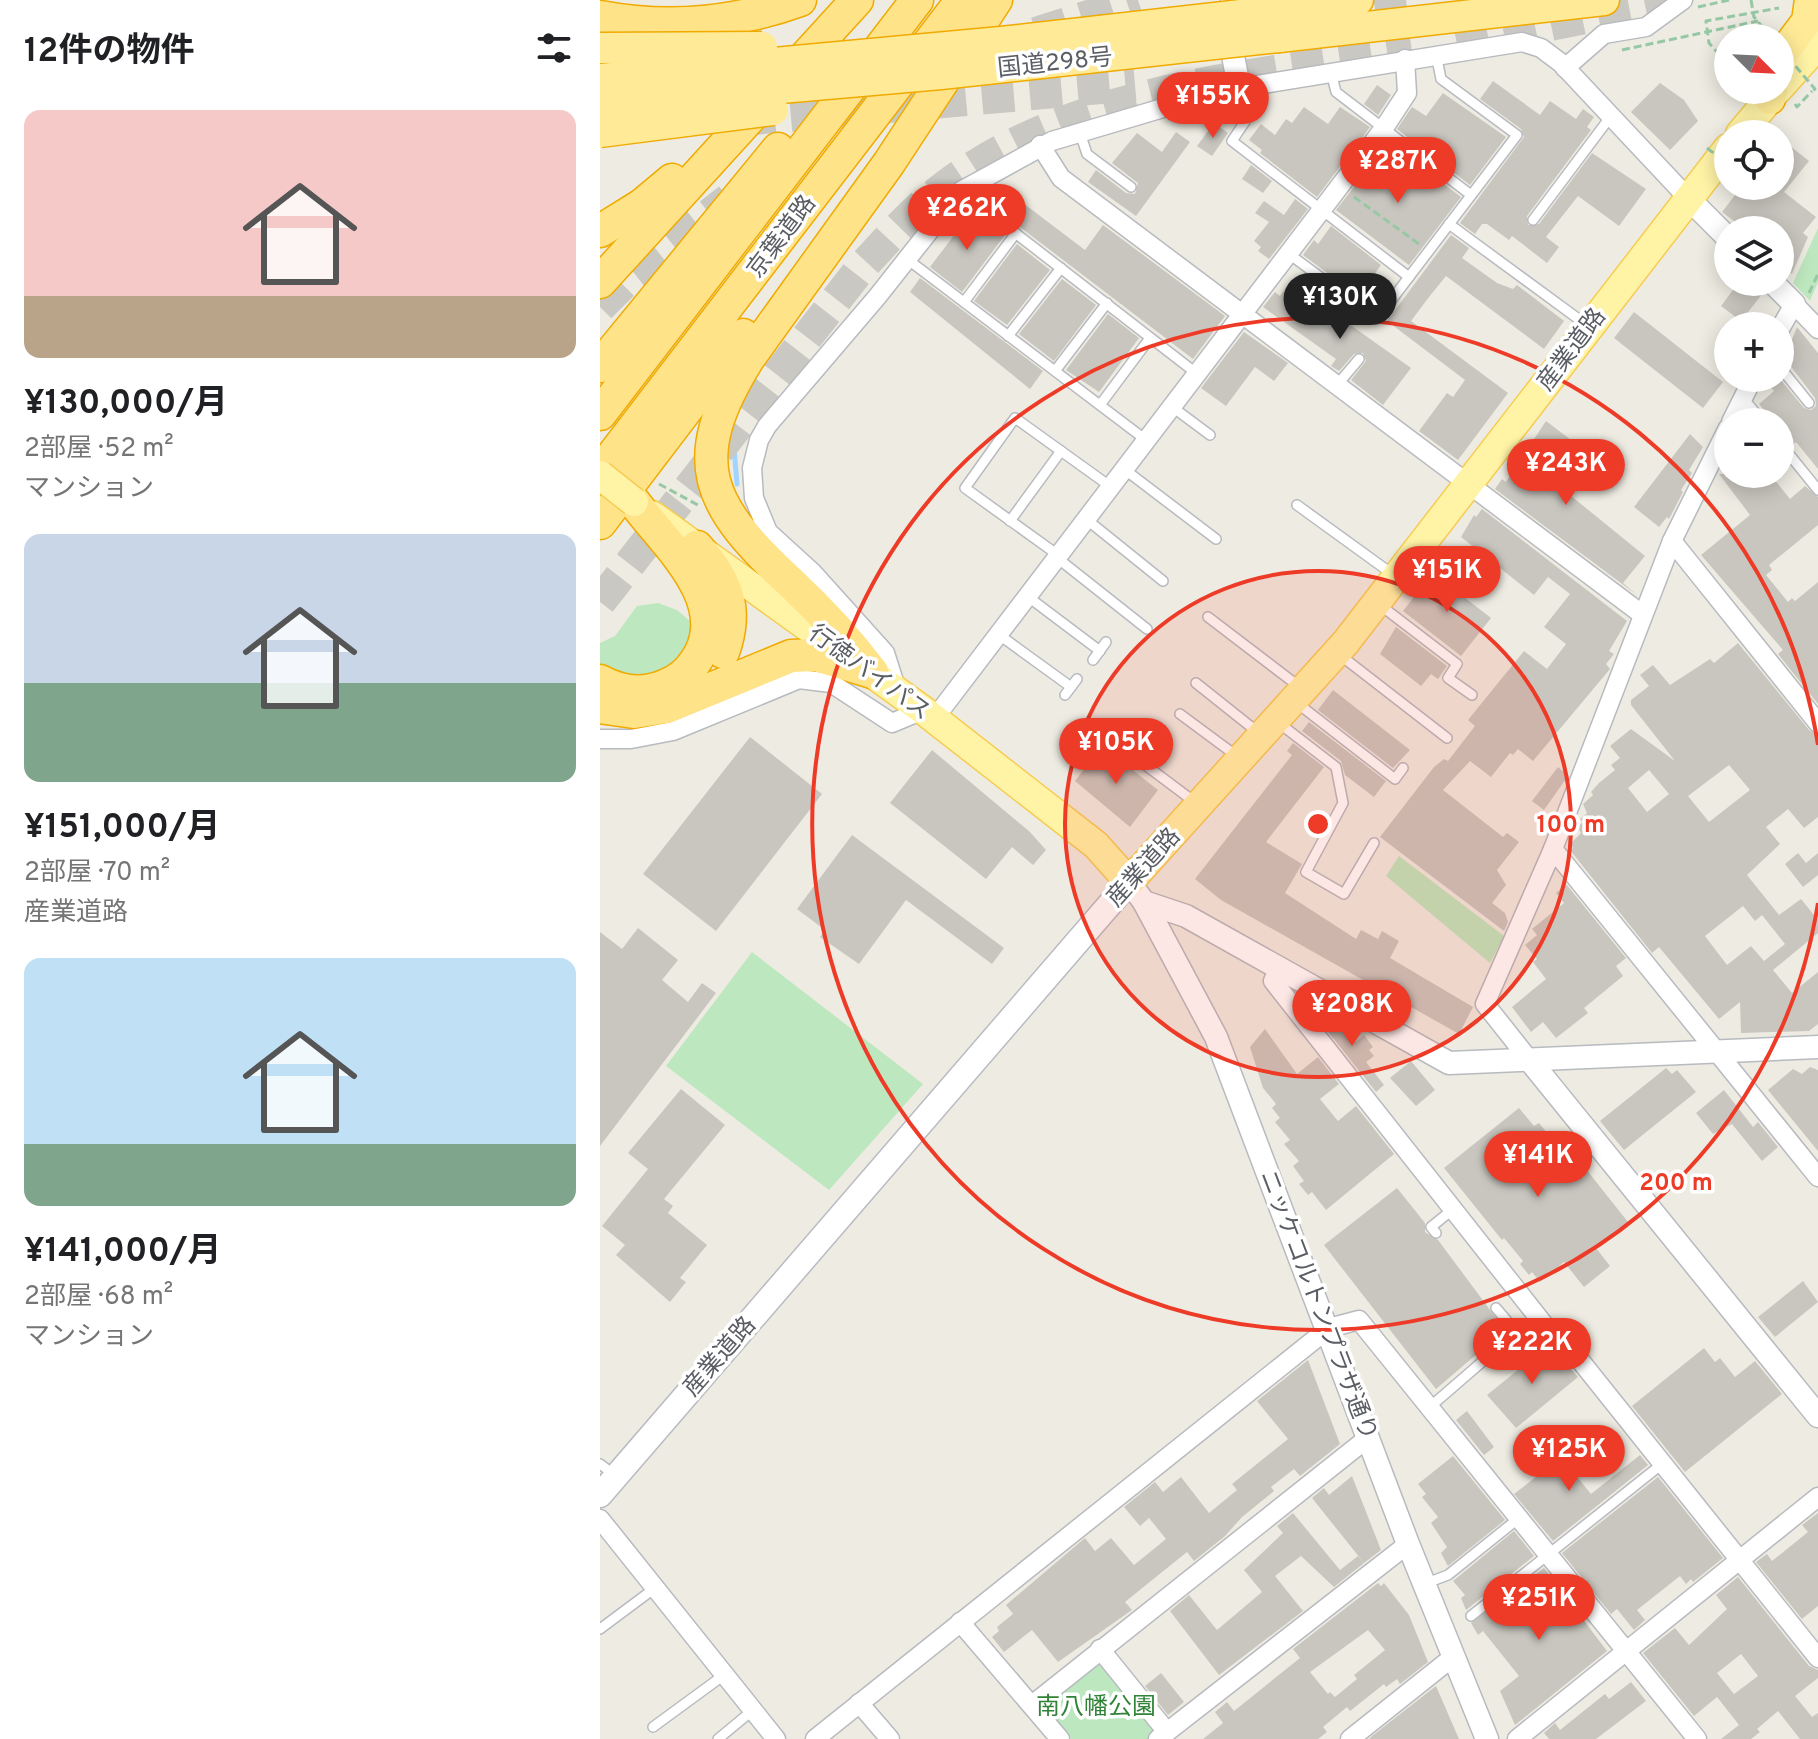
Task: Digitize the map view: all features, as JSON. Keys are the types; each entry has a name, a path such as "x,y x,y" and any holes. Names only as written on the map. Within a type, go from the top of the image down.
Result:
{"highway":[{"path":"600,17 658,24 705,23 751,16 800,0"},
{"path":"600,282 857,0"},
{"path":"600,366 769,159 915,0"},
{"name":"京葉道路","path":"600,414 915,0"},
{"name":"京葉道路","path":"600,474 962,0"},
{"path":"885,681 742,537 723,505 712,468 714,428 732,385 938,91 996,0"},
{"name":"国道298号","path":"600,104 1059,62 1277,24 1358,0"},
{"name":"国道298号","path":"600,79 1187,22 1277,24 1604,0"},
{"path":"1794,38 1807,21 1810,0"},
{"path":"600,48 870,43 1048,25 1187,22"},
{"path":"600,132 903,93 1059,62"},
{"path":"600,231 642,205 741,127"},
{"path":"600,523 749,327 849,216"},
{"path":"600,681 630,692 669,684 690,670 707,636 707,611 697,585 643,491"},
{"path":"682,701 712,675 724,649 730,620 719,572 697,547"},
{"path":"600,707 634,712 682,701 791,656 816,655 885,681"}],"main road":[{"path":"1794,71 1818,45"},
{"path":"1752,120 1765,104"},
{"name":"産業道路","path":"605,1478 1136,892 1199,805 1337,653 1398,578 1687,197 1714,153"},
{"name":"行徳バイパス","path":"600,474 643,491 697,547 929,714 1096,845 1136,892"}],"street":[{"path":"1232,0 1230,40 1239,87"},
{"path":"1565,68 1604,34 1646,27 1683,0"},
{"path":"885,681 885,653 813,573 768,532 754,498 753,454 767,426 961,191 1040,145 1079,130 1239,87 1522,42 1548,52 1565,68 1714,224"},
{"path":"600,739 631,739 673,731 799,679 831,683 892,723 929,714 998,634 1384,128 1407,93 1405,59"},
{"path":"1040,145 1061,178 1643,615"},
{"path":"1786,296 1818,329"},
{"path":"1790,312 1794,304"},
{"path":"1738,408 1746,392"},
{"path":"1714,456 1672,541 1553,849 1485,1004 1818,1416"},
{"path":"1672,541 1818,723"},
{"path":"1553,849 1818,1177"},
{"path":"1136,892 1186,916 1449,1063 1531,1062 1818,1047"},
{"name":"ニッケコルトンプラザ通り","path":"1136,892 1216,1037 1329,1328 1408,1544 1487,1739"},
{"path":"1278,969 1273,981 1452,1210 1549,1331 1563,1339 1818,1658"},
{"path":"815,1739 1329,1328 1359,1320 1697,1739"},
{"path":"1032,1705 1369,1437"},
{"path":"1517,1739 1818,1497"},
{"path":"600,1519 776,1739"},
{"path":"1100,1649 1162,1735 1408,1544"},
{"path":"960,1622 1032,1705 1049,1735"},
{"path":"1350,1739 1453,1657"},
{"path":"859,1703 890,1739"}],"lane":[{"path":"1287,253 1377,319 1517,135 1441,79 1436,54"},
{"path":"1331,72 1336,92 1471,195"},
{"path":"1239,87 1246,120 1232,141 1409,277"},
{"path":"1533,220 1611,116"},
{"path":"1079,130 1087,154 1131,187"},
{"path":"1411,180 1426,160"},
{"path":"961,191 1196,373"},
{"path":"1449,224 1588,326"},
{"path":"964,302 1016,233"},
{"path":"907,259 1146,440"},
{"path":"1008,336 1061,268"},
{"path":"1055,371 1107,303"},
{"path":"1100,405 1150,338"},
{"path":"1337,385 1359,359"},
{"path":"1794,384 1809,403"},
{"path":"1743,398 1751,408"},
{"path":"1171,406 1210,435"},
{"path":"1111,487 1015,418 965,488 1057,556 1147,629"},
{"path":"1010,521 1061,451"},
{"path":"1794,460 1818,490"},
{"path":"1124,469 1216,539"},
{"path":"1297,505 1398,578"},
{"path":"1086,519 1163,581"},
{"path":"1027,596 1103,647 1093,660"},
{"path":"1378,603 1457,664 1448,678 1472,695"},
{"path":"1208,617 1284,712 1336,767 1343,803 1306,872 1344,894 1374,843"},
{"path":"998,634 1071,687"},
{"path":"1337,653 1447,738"},
{"path":"1196,683 1284,712 1395,779 1403,768"},
{"path":"1180,714 1241,759"},
{"path":"1128,752 1199,805"},
{"path":"1436,1233 1431,1227 1452,1210"},
{"path":"1431,1406 1466,1371 1512,1336 1513,1328 1496,1308"},
{"path":"1471,1616 1662,1464"},
{"path":"1424,1584 1448,1575 1519,1518"},
{"path":"600,1629 655,1588"},
{"path":"653,1727 724,1675"},
{"path":"718,1739 753,1710"}],"path":[{"path":"1751,0 1760,24"},
{"path":"1714,49 1709,43 1710,30 1706,21 1779,8"},
{"path":"1615,51 1653,46 1758,21"},
{"path":"1794,64 1815,89 1812,91"},
{"path":"1812,82 1818,89"},
{"path":"1339,185 1428,251"},
{"path":"643,491 704,508"}],"green space":[{"path":"1818,228 1818,282 1810,301 1794,281"},
{"path":"658,603 677,610 691,622 685,645 670,664 636,679 621,677 600,667 600,643 615,636 637,606"},
{"path":"1399,856 1504,936 1490,963 1386,876"},
{"path":"752,952 923,1084 829,1190 666,1066"},
{"name":"南八幡公園","path":"1097,1662 1104,1663 1156,1727 1150,1739 1071,1739 1047,1710 1048,1701"}],"building":[{"path":"1493,81 1540,115 1550,101 1576,119 1583,109 1594,117 1587,127 1591,130 1527,216 1528,225 1539,224 1592,153 1646,189 1619,226 1578,196 1546,237 1559,247 1547,263 1512,236 1509,240 1487,224 1482,224 1475,234 1460,223 1524,137 1521,129 1480,99"},
{"path":"1660,83 1684,100 1698,121 1670,150 1631,112"},
{"path":"1377,85 1391,95 1378,115 1364,104"},
{"path":"1443,93 1506,137 1470,185 1397,129 1412,107 1426,116"},
{"path":"1304,107 1328,124 1340,107 1370,127 1317,197 1260,153 1262,150 1249,140 1261,124 1275,135 1286,119 1292,123"},
{"path":"1214,123 1228,133 1212,156 1197,146"},
{"path":"1176,132 1190,142 1136,216 1088,182 1096,170 1126,193 1135,194 1138,183 1112,163 1137,133 1162,152"},
{"path":"1389,142 1415,162 1404,178 1406,185 1415,186 1427,171 1461,197 1409,265 1336,210"},
{"path":"1794,149 1809,161 1794,180"},
{"path":"1251,165 1272,181 1263,193 1242,179"},
{"path":"1007,191 1085,250 1103,225 1225,316 1193,359 995,208"},
{"path":"1295,199 1308,209 1269,259 1258,251 1261,247 1254,241 1269,222 1255,213 1264,201 1284,215"},
{"path":"1731,200 1794,200 1816,217 1803,233 1808,237 1794,269 1794,216 1727,216 1722,212"},
{"path":"971,213 1005,235 962,292 930,267"},
{"path":"1331,226 1381,265 1369,282 1386,295 1376,309 1303,255 1314,240 1318,244"},
{"path":"1451,235 1469,248 1462,258 1497,283 1513,289 1517,285 1564,321 1544,349 1446,276 1429,297 1411,321 1508,393 1458,460 1419,431 1447,393 1453,397 1465,380 1387,321"},
{"path":"1017,244 1050,270 1007,325 974,301"},
{"path":"920,278 1043,371 1030,389 910,292"},
{"path":"1062,279 1096,305 1054,361 1019,334"},
{"path":"1290,282 1411,368 1383,405 1351,380 1366,361 1363,353 1354,354 1339,371 1331,366 1336,359 1263,307 1275,292 1280,296"},
{"path":"1728,296 1761,296 1748,312 1729,312 1721,306"},
{"path":"1634,312 1714,375 1715,392 1703,408 1614,338"},
{"path":"1108,314 1139,338 1099,392 1066,370"},
{"path":"1797,327 1818,353 1818,469 1796,442 1794,444 1794,408 1762,408 1759,404 1773,392 1791,392 1804,408 1811,410 1816,406 1815,398 1794,370 1794,334"},
{"path":"1244,332 1288,363 1274,381 1255,367 1226,406 1201,388"},
{"path":"1546,421 1575,443 1549,478 1645,556 1623,583 1637,595 1495,489 1502,479 1506,482"},
{"path":"1690,434 1703,447 1689,470 1692,473 1669,519 1667,517 1659,527 1634,507"},
{"path":"1805,486 1818,497 1818,525 1769,565 1772,570 1766,575 1788,602 1792,598 1795,601 1818,582 1818,704 1778,654 1783,650 1701,555 1750,515 1730,488 1781,488 1790,499"},
{"path":"1482,509 1627,621 1609,651 1614,654 1606,664 1610,669 1533,761 1518,749 1513,755 1510,753 1491,777 1470,761 1443,790 1503,837 1507,833 1519,842 1497,870 1506,885 1492,903 1505,913 1508,922 1504,931 1380,837 1434,767 1444,759 1448,761 1475,726 1468,720 1524,651 1547,669 1566,644 1544,627 1570,594 1548,577 1534,595 1461,537 1474,515 1476,517"},
{"path":"1433,573 1491,618 1461,656 1403,611"},
{"path":"1396,627 1447,666 1438,679 1431,674 1421,686 1380,654"},
{"path":"1738,643 1809,730 1818,735 1818,817 1804,828 1788,809 1766,827 1780,844 1747,875 1779,915 1801,899 1818,920 1818,933 1773,970 1792,993 1818,972 1818,1024 1809,1031 1741,1033 1740,1002 1719,1019 1659,947 1652,953 1570,850 1573,848 1570,844 1581,833 1577,827 1583,822 1580,819 1587,813 1583,804 1593,795 1591,792 1599,783 1615,770 1611,765 1620,758 1610,746 1631,729 1675,761 1631,705 1631,700 1649,686 1640,675 1653,665 1670,685 1710,659 1714,663","holes":["1729,765 1750,790 1709,822 1688,796","1649,770 1669,794 1647,812 1628,788","1743,906 1755,921 1762,915 1785,944 1764,961 1751,946 1727,965 1705,936"]},
{"path":"1333,690 1410,750 1393,768 1318,710"},
{"path":"1309,722 1386,781 1374,797 1345,775 1341,761 1302,731"},
{"path":"750,737 822,794 716,931 643,874"},
{"path":"1293,743 1324,767 1266,842 1302,864 1285,893 1356,939 1361,930 1378,939 1382,931 1399,941 1390,958 1473,1007 1459,1034 1221,900 1195,879 1292,755 1287,751"},
{"path":"1102,746 1158,790 1130,827 1075,781"},
{"path":"932,750 1030,832 1046,850 1033,865 1012,847 986,879 890,803"},
{"path":"1558,767 1568,776 1544,810 1532,801"},
{"path":"852,835 1004,948 992,964 906,900 859,964 820,937 825,930 797,909"},
{"path":"1798,853 1806,863 1818,853 1818,875 1803,887 1785,864"},
{"path":"1566,884 1626,958 1616,966 1623,976 1584,1008 1588,1013 1556,1038 1543,1022 1531,1032 1512,1007 1546,979 1533,962 1537,959 1525,945 1537,935 1532,929 1564,903 1556,893"},
{"path":"638,928 678,960 662,980 688,1002 702,983 716,993 600,1146 600,932 622,949"},
{"path":"1321,1008 1333,1021 1337,1018 1356,1042 1364,1035 1373,1047 1369,1050 1374,1056 1366,1062 1384,1085 1376,1092 1314,1014"},
{"path":"1265,1029 1297,1074 1318,1057 1339,1084 1320,1099 1338,1121 1356,1106 1394,1154 1326,1210 1312,1192 1308,1195 1299,1184 1304,1181 1293,1166 1299,1161 1284,1144 1290,1140 1275,1122 1280,1118 1272,1108 1276,1104 1263,1088 1250,1047"},
{"path":"1411,1061 1435,1090 1416,1106 1390,1078"},
{"path":"1810,1067 1818,1070 1818,1151 1768,1090 1793,1069 1802,1074"},
{"path":"1666,1068 1672,1074 1677,1070 1696,1092 1624,1150 1600,1121"},
{"path":"681,1089 725,1125 664,1199 673,1206 668,1213 707,1245 680,1278 686,1282 670,1302 616,1255 625,1245 602,1226 648,1169 628,1153"},
{"path":"1724,1090 1753,1127 1758,1122 1778,1147 1762,1161 1732,1124 1713,1134 1696,1113"},
{"path":"1519,1108 1534,1126 1539,1123 1572,1164 1578,1159 1628,1222 1596,1248 1610,1266 1584,1287 1564,1262 1540,1282 1532,1272 1529,1275 1520,1264 1523,1261 1504,1238 1502,1240 1444,1168"},
{"path":"1397,1188 1425,1223 1425,1232 1438,1240 1505,1330 1436,1389 1324,1245"},
{"path":"1803,1281 1818,1302 1775,1337 1758,1317"},
{"path":"1549,1345 1578,1377 1516,1428 1487,1395"},
{"path":"1704,1348 1715,1362 1720,1358 1735,1377 1755,1361 1782,1394 1685,1472 1632,1406"},
{"path":"1308,1360 1340,1444 1300,1476 1294,1469 1271,1487 1274,1491 1242,1517 1225,1536 1194,1561 1187,1552 1125,1602 1132,1610 1058,1662 1032,1630 1004,1652 992,1637 999,1631 997,1627 1013,1614 1006,1605 1085,1538 1095,1551 1111,1538 1134,1565 1166,1539 1149,1518 1140,1526 1124,1507 1155,1482 1163,1492 1181,1477 1209,1513 1237,1490 1232,1484 1288,1439 1257,1401"},
{"path":"1467,1411 1494,1447 1484,1455 1456,1420"},
{"path":"1582,1441 1589,1450 1569,1467 1591,1494 1640,1455 1648,1465 1553,1541 1514,1494"},
{"path":"1453,1456 1505,1520 1448,1566 1441,1553 1447,1547 1431,1523 1438,1517 1422,1497 1426,1494 1418,1484"},
{"path":"1352,1476 1381,1550 1364,1563 1312,1498 1324,1488 1329,1495"},
{"path":"1658,1477 1723,1558 1693,1582 1691,1579 1686,1584 1680,1576 1637,1610 1645,1620 1634,1630 1617,1609 1611,1614 1562,1553"},
{"path":"1293,1513 1340,1570 1358,1556 1364,1563 1334,1587 1301,1556 1275,1576 1303,1611 1219,1675 1170,1611 1189,1595 1217,1630 1262,1592 1244,1570 1283,1533 1277,1526"},
{"path":"1818,1513 1818,1606 1802,1619 1756,1562 1767,1554 1772,1561 1808,1532 1802,1525"},
{"path":"1514,1531 1534,1556 1466,1610 1461,1598 1465,1595 1453,1581"},
{"path":"1544,1568 1607,1651 1515,1725 1500,1691 1519,1676 1483,1631 1478,1635 1471,1623"},
{"path":"1738,1577 1809,1666 1818,1670 1818,1678 1795,1696 1812,1717 1818,1713 1818,1739 1800,1739 1778,1711 1757,1729 1760,1732 1751,1739 1721,1739 1739,1725 1717,1697 1694,1716 1643,1653 1675,1628 1689,1645 1727,1609 1716,1595","holes":["1741,1654 1758,1676 1734,1694 1717,1673"]},
{"path":"1378,1583 1381,1586 1384,1583 1409,1615 1428,1662 1400,1684 1397,1679 1386,1687 1384,1684 1350,1711 1347,1707 1323,1727 1327,1732 1318,1739 1203,1739 1223,1723 1215,1712 1227,1702 1234,1711 1300,1658 1293,1649","holes":["1368,1630 1385,1650 1354,1675 1357,1679 1335,1697 1330,1692 1328,1694 1310,1672"]},
{"path":"1161,1673 1184,1702 1168,1715 1145,1686"},
{"path":"1631,1682 1646,1701 1596,1739 1549,1739 1544,1733 1555,1723 1560,1730 1605,1694 1609,1699"},
{"path":"1436,1686 1459,1739 1369,1739 1372,1736"}],"waterway":[{"path":"733,436 737,484"}],"tunnel":[{"path":"1036,33 1138,0"},
{"path":"1327,13 1421,0"},
{"path":"1457,44 1674,0"},
{"path":"600,602 861,268 911,215 944,187 996,153 1051,127 1108,107 1229,79 1412,51"},
{"path":"743,120 1135,85"},
{"path":"600,307 629,278 729,199"}]}
